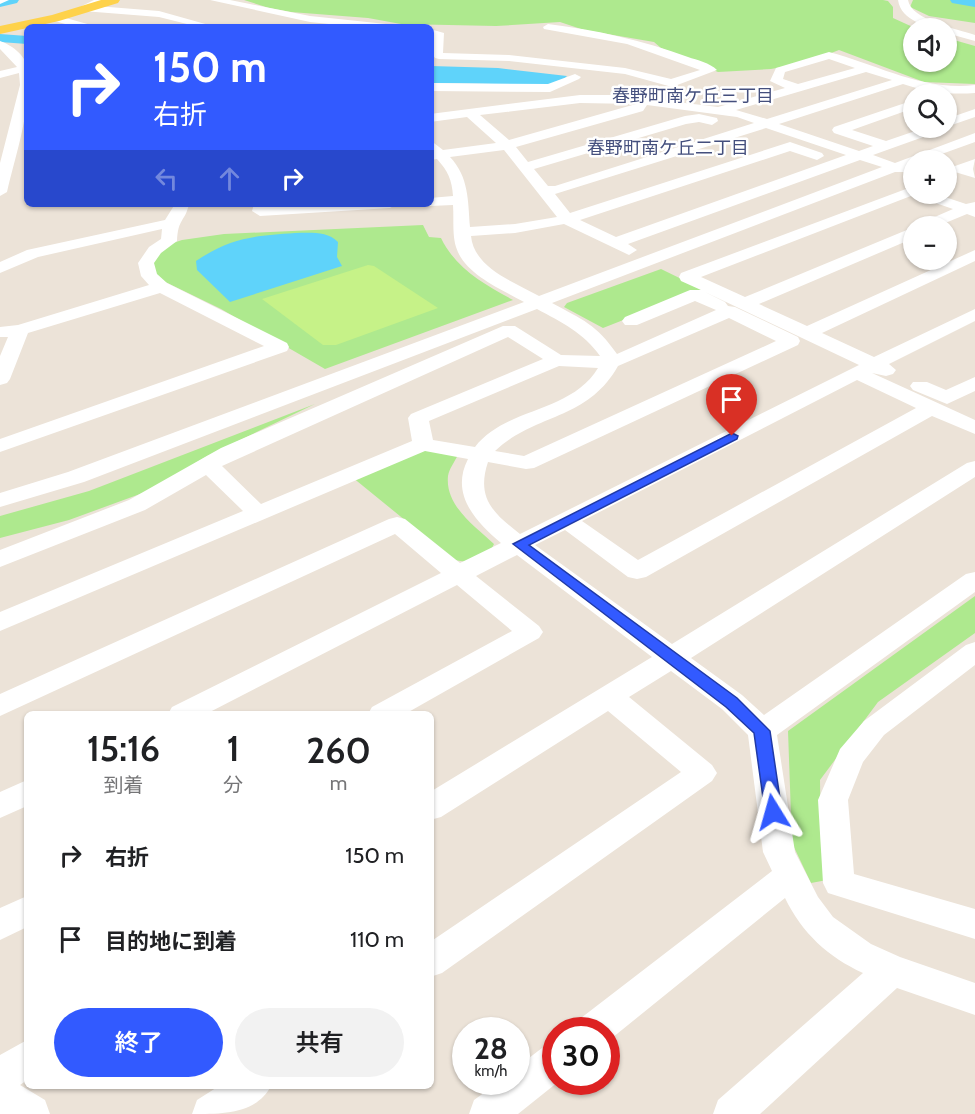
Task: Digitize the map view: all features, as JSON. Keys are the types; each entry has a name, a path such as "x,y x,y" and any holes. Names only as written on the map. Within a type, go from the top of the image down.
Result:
{"main road":[{"path":"28,24 114,0"},
{"path":"0,30 24,25"}],"street":[{"path":"104,0 83,8 159,14 200,24"},
{"path":"215,0 310,19 358,24"},
{"path":"903,0 907,11 917,18"},
{"path":"55,18 76,24"},
{"path":"434,32 439,33 437,52 439,56 509,58 625,71 672,83 711,70 636,42 578,30 548,27"},
{"path":"957,32 975,38"},
{"path":"0,44 24,67"},
{"path":"796,87 776,81 780,70 829,55 852,61 912,84"},
{"path":"0,75 24,68"},
{"path":"721,110 866,68"},
{"path":"434,87 550,88 575,77"},
{"path":"544,191 556,190 901,81"},
{"path":"434,87 524,85"},
{"path":"957,91 975,89"},
{"path":"0,192 24,94"},
{"path":"475,117 567,100 643,101 721,110 903,169"},
{"path":"436,155 507,145 639,108 643,101"},
{"path":"434,118 584,108 608,117"},
{"path":"884,146 839,130 903,108"},
{"path":"957,119 975,113"},
{"path":"475,117 507,145 568,220 650,260"},
{"path":"525,167 685,120 699,118 743,130"},
{"path":"0,131 16,129"},
{"path":"0,500 76,477 975,137"},
{"path":"615,243 907,138"},
{"path":"462,232 517,230 568,220 790,147 836,163"},
{"path":"436,155 453,168 459,183 464,247 473,262 495,279 583,327 596,337 612,360"},
{"path":"975,163 960,169 975,174"},
{"path":"0,622 423,444 526,463 791,341 687,277 903,194"},
{"path":"434,202 460,200"},
{"path":"956,204 972,209"},
{"path":"0,268 33,253 170,223 180,212 181,207"},
{"path":"261,207 260,211 338,207"},
{"path":"321,208 323,227"},
{"path":"953,216 972,209"},
{"path":"0,446 280,347 161,287 149,276 146,263 155,250 169,241 170,223"},
{"path":"423,444 418,418 557,360 601,362 620,360 737,307 903,237"},
{"path":"808,333 975,255"},
{"path":"0,332 20,330 161,287"},
{"path":"631,321 696,294 808,333 931,408 975,428"},
{"path":"188,711 975,314"},
{"path":"0,379 20,330"},
{"path":"0,559 137,505 229,453 509,330 557,360"},
{"path":"612,360 605,376 590,393 490,443 481,454 472,476 476,502 484,514 520,544 732,702 762,731 779,852 806,907 821,927 859,955 892,970 975,999"},
{"path":"865,369 947,398 975,383"},
{"path":"567,521 636,571 931,408"},
{"path":"206,468 215,471 257,513"},
{"path":"434,806 975,468"},
{"path":"0,706 398,524 530,632 387,711"},
{"path":"762,731 975,579"},
{"path":"974,653 874,728 849,756 833,800 839,883 975,924"},
{"path":"434,959 702,773 610,697"},
{"path":"0,806 24,794"},
{"path":"610,1017 789,876"},
{"path":"0,925 24,912"},
{"path":"732,1114 892,970"},
{"path":"0,1077 24,1060"},
{"path":"488,1114 542,1071"},
{"path":"211,1114 248,1089"},
{"path":"0,1094 31,1114"}],"green space":[{"path":"244,0 883,0 888,1 893,7 893,18 903,23 903,72 957,72 957,41 975,46 975,84 924,82 839,50 808,62 771,69 718,72 661,48 654,42 584,30 560,22 496,26 401,24 368,18 291,12"},
{"path":"913,0 950,0 975,4 975,23 957,20 957,18 929,16 910,7"},
{"path":"423,225 429,237 441,238 454,259 472,275 513,300 325,369 221,309 155,277 153,259 167,245 182,240 224,234"},
{"path":"368,265 374,266 438,308 336,345 323,345 262,299"},
{"path":"661,269 702,289 603,328 564,307 567,303"},
{"path":"315,404 207,456 151,490 69,520 0,538 0,516 89,491"},
{"path":"423,448 458,455 448,476 451,497 470,522 494,544 490,552 467,562 454,560 352,477"},
{"path":"975,596 975,633 878,702 820,780 821,848 827,880 811,883 792,843 788,731"}],"water":[{"path":"434,66 498,68 567,76 561,82 548,85 434,83"},
{"path":"295,233 318,233 334,238 338,242 337,257 342,266 230,302 197,270 196,261 232,242"}],"waterway":[{"path":"0,3 12,0"},
{"path":"957,0 975,3"},
{"path":"2,38 24,40"}],"district":[{"name":"春野町南ケ丘三丁目","path":"693,96"},
{"name":"春野町南ケ丘二丁目","path":"668,148"}],"route":[{"path":"732,436 520,544 732,702 762,731 773,812"}]}
